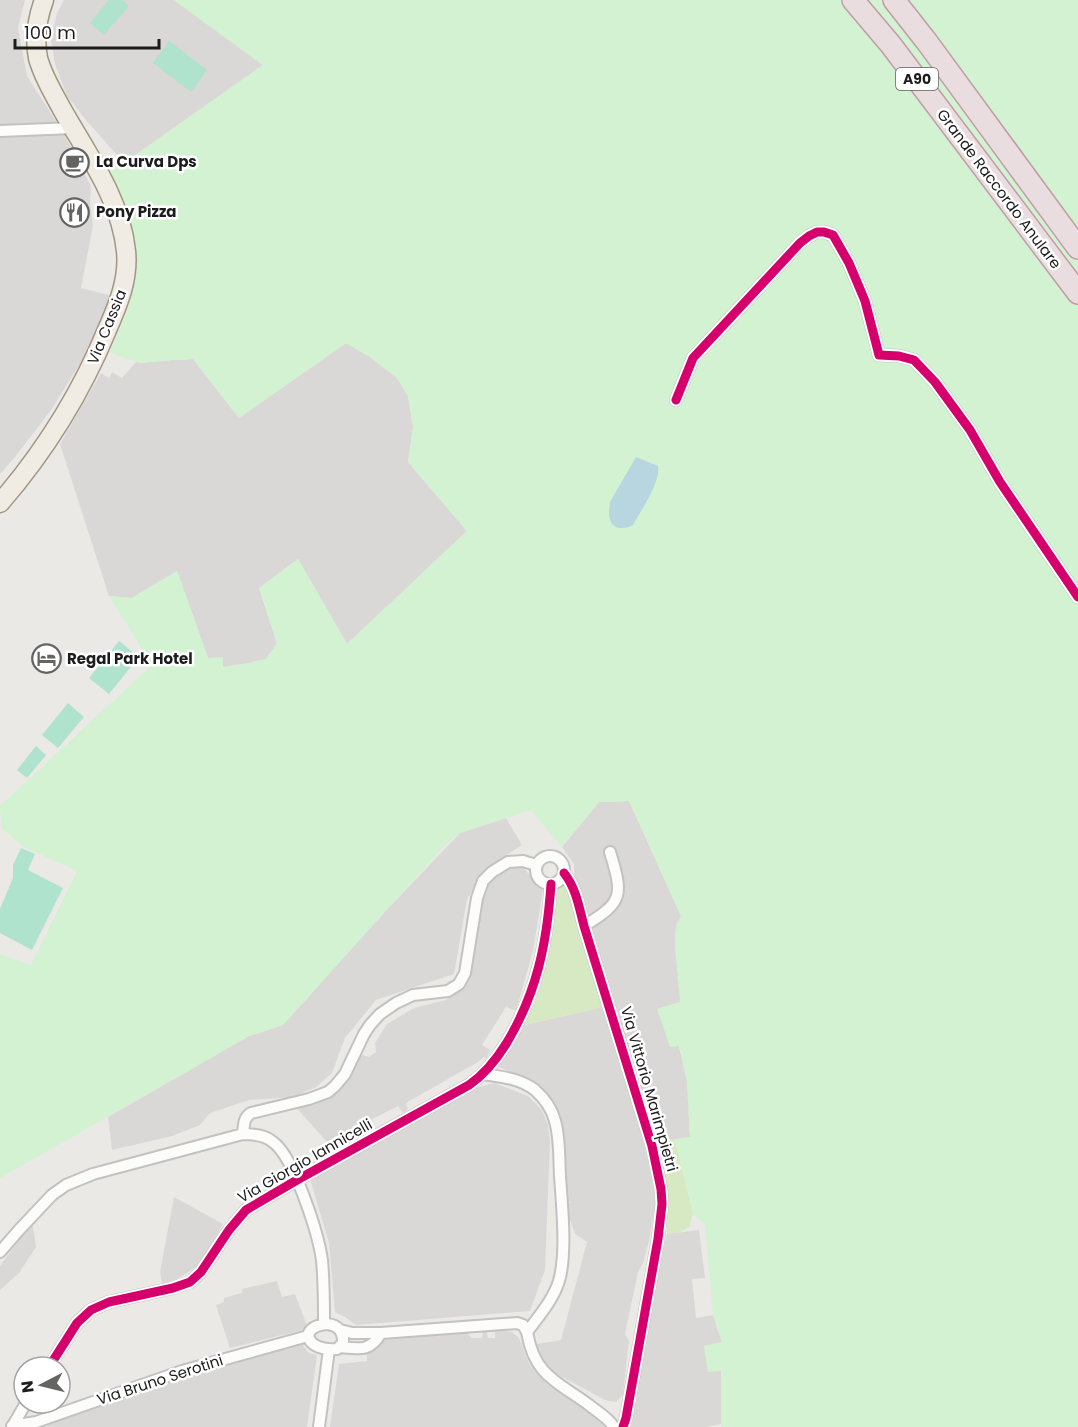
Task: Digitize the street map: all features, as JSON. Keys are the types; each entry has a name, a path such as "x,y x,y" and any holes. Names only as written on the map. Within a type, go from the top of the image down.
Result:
{"highway":[{"name":"Grande Raccordo Anulare","path":"853,0 891,45 1078,293"},
{"name":"Grande Raccordo Anulare","path":"897,3 1078,249"}],"main road":[{"name":"Via Cassia","path":"0,503 17,484 52,435 78,392 115,311 125,278 126,250 119,221 105,183 50,87 39,62 36,45 37,27 44,0"}],"street":[{"path":"0,131 73,128"},
{"path":"676,400 693,358 782,262 805,239 817,232 833,235 849,263 865,301 879,355 914,360 935,382 970,430 999,482 1078,597"},
{"path":"584,926 608,911 617,896 618,878 610,852"},
{"path":"546,856 556,856 563,863 564,873 559,880 546,884 539,879 536,865 546,856"},
{"path":"243,1134 245,1119 251,1113 309,1100 332,1089 345,1074 370,1025 390,1007 413,995 448,991 459,984 465,973 477,898 483,881 508,862 523,861 536,865"},
{"name":"Via Vittorio Marimpietri","path":"564,873 575,892 652,1146 661,1189 662,1204 658,1239 623,1427"},
{"name":"Via Giorgio Iannicelli","path":"56,1355 77,1323 91,1310 109,1302 181,1286 195,1279 229,1230 241,1215 254,1205 469,1085 483,1074 513,1031 533,988 546,937 551,884"},
{"path":"483,1074 512,1079 531,1087 548,1105 557,1128 563,1245 561,1272 553,1296 527,1332"},
{"path":"0,1252 52,1196 66,1185 93,1174 243,1134 260,1135 275,1143 286,1156 312,1221 320,1251 324,1324"},
{"path":"381,1333 369,1347 356,1349 314,1346 308,1336 312,1329 324,1324 333,1325 340,1330 352,1333 516,1323 523,1325 535,1358 545,1374 585,1401 609,1420 614,1427"},
{"path":"319,1427 335,1348 344,1341 340,1330"},
{"name":"Via Bruno Serotini","path":"12,1426 40,1424 182,1371 308,1336"}],"shaded area":[{"path":"0,0 25,0 18,28 27,76 63,132 91,186 90,203 93,225 81,288 113,296 93,343 51,410 0,474"},
{"path":"64,0 174,0 263,65 124,163 67,96 55,64 51,40 57,13"},
{"path":"19,37 20,84 0,85 0,50"},
{"path":"346,343 370,357 397,378 408,396 413,427 408,462 467,531 347,644 298,559 259,588 277,644 266,659 249,663 223,667 208,658 177,571 132,598 109,596 60,444 101,373 109,378 112,372 122,378 136,362 193,359 239,418"},
{"path":"184,373 192,377 205,396 190,407 196,415 181,424 178,420 164,428 141,391 153,387 152,379"},
{"path":"629,801 681,916 676,926 675,947 681,1002 657,1009 679,1046 687,1081 690,1137 658,1142 590,928 609,918 618,907 621,897 614,876 612,893 606,907 588,917 574,875 574,864 562,847 599,802"},
{"path":"506,818 522,845 491,865 467,899 454,974 376,1000 345,1038 332,1073 316,1087 293,1097 249,1100 210,1113 200,1125 172,1136 112,1150 108,1117 249,1036 283,1025 380,917 460,833"},
{"path":"519,863 543,890 533,951 516,1011 506,1007 482,1045 490,1050 487,1058 484,1057 406,1103 408,1109 403,1113 398,1106 327,1142 293,1104 314,1101 335,1093 343,1086 358,1062 359,1054 369,1057 376,1052 375,1043 387,1024 414,1008 446,1000 460,989 483,891 491,879"},
{"path":"603,1007 643,1139 656,1200 649,1241 638,1272 625,1334 629,1341 623,1395 616,1402 605,1400 553,1372 543,1360 537,1344 561,1340 587,1242 575,1234 566,1208 570,1202 564,1193 562,1124 557,1113 544,1091 527,1079 497,1066 524,1025"},
{"path":"494,1083 528,1096 542,1110 548,1125 550,1141 545,1270 530,1311 356,1325 335,1312 329,1243 310,1179 479,1087"},
{"path":"174,1197 223,1224 200,1264 176,1280 162,1283 160,1272"},
{"path":"32,1222 36,1247 19,1273 0,1290 0,1266"},
{"path":"699,1230 705,1278 692,1279 696,1318 713,1315 722,1342 705,1346 721,1370 721,1424 706,1427 631,1427 643,1335 648,1334 651,1291 655,1290 654,1282 667,1234"},
{"path":"277,1281 282,1297 295,1294 307,1326 302,1330 230,1348 216,1305 224,1302 224,1298 242,1293 242,1289"},
{"path":"495,1329 512,1332 519,1338 529,1364 538,1375 547,1384 597,1417 604,1427 330,1427 339,1364 367,1361 367,1351 381,1338 466,1331 471,1338 482,1338 483,1331 487,1331 488,1338 495,1338"},
{"path":"301,1343 309,1353 317,1355 307,1427 47,1427 46,1421 72,1415 72,1413"}],"green space":[{"path":"109,0 122,0 129,6 104,35 90,23"},
{"path":"174,0 1078,0 1078,1427 721,1427 721,1371 708,1372 704,1346 722,1342 713,1315 705,1225 693,1214 675,1140 690,1137 687,1081 679,1046 670,1047 657,1009 680,1002 675,947 676,926 681,916 629,801 599,802 562,847 531,810 460,833 446,844 283,1025 249,1036 0,1178 0,954 31,965 77,871 24,847 1,828 0,806 152,665 109,596 132,598 177,571 208,658 223,657 223,667 249,663 266,659 277,643 259,588 298,559 347,644 467,531 408,462 413,427 408,396 397,378 370,357 346,343 239,418 193,359 141,363 110,352 130,303 135,282 136,259 129,219 108,169 124,163 263,65"},
{"path":"169,41 207,70 191,92 153,63"},
{"path":"119,641 139,657 109,694 89,678"},
{"path":"68,703 84,717 58,748 42,735"},
{"path":"36,746 46,755 27,778 17,770"},
{"path":"21,848 35,854 28,870 63,888 32,950 0,933 0,909 13,878 13,865"},
{"path":"564,884 603,1007 524,1025 536,999 548,955 559,885"},
{"path":"675,1140 693,1214 689,1227 681,1232 667,1234 665,1188 657,1142"}],"water":[{"path":"636,457 658,466 658,473 650,496 633,525 618,528 610,520 610,502"}],"cycle path":[{"path":"676,400 693,358 800,243 817,232 833,235 849,263 865,301 879,355 899,356 914,360 935,382 970,430 1000,482 1078,597"},
{"path":"564,873 577,898 652,1146 661,1189 662,1204 658,1239 623,1427"},
{"path":"57,1355 77,1323 91,1310 109,1302 190,1282 201,1272 229,1230 246,1210 469,1085 480,1076 506,1044 526,1006 539,967 547,927 551,884"}],"place":[{"name":"La Curva Dps","path":"75,162"},
{"name":"Pony Pizza","path":"75,212"},
{"name":"Regal Park Hotel","path":"46,659"}]}
